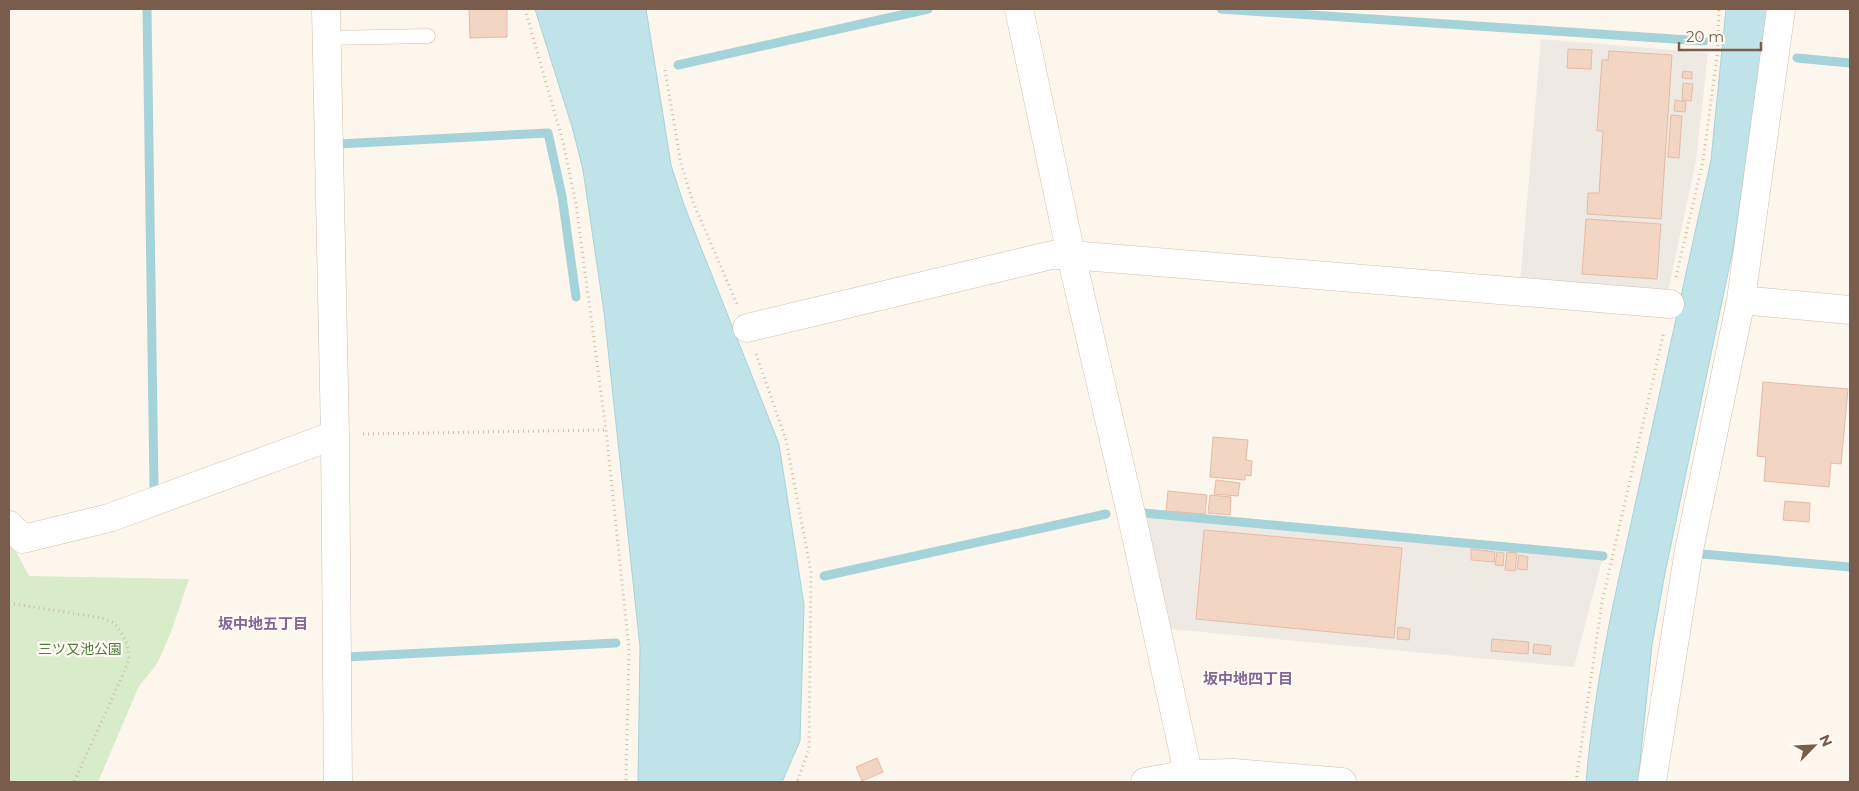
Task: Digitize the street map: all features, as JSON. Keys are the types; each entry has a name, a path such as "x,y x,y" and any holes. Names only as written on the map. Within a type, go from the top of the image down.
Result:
{"street":[{"path":"326,9 335,434 338,782"},
{"path":"1018,9 1189,778"},
{"path":"1652,782 1689,550 1741,300 1781,9"},
{"path":"747,328 1052,255 1071,254 1670,304"},
{"path":"1741,300 1850,310"},
{"path":"9,525 23,539 108,518 335,434"},
{"path":"1145,782 1234,773 1342,782"}],"lane":[{"path":"327,38 428,36"}],"path":[{"path":"525,9 563,142 576,204 606,430 629,649 626,782"},
{"path":"1576,782 1602,602 1702,161 1717,56 1719,9"},
{"path":"666,70 681,164 693,202 747,328 786,440 811,572 809,749 797,782"},
{"path":"335,434 606,430"},
{"path":"9,603 102,618 114,622 127,644 129,658 125,670 74,782"}],"shaded area":[{"path":"1541,39 1708,53 1696,161 1668,291 1520,283"},
{"path":"1144,513 1603,556 1574,667 1170,629"}],"green space":[{"name":"三ツ又池公園","path":"9,538 29,576 189,579 171,632 157,664 139,686 98,782 9,782"}],"water":[{"path":"535,9 646,9 671,165 684,205 779,444 804,605 800,741 782,782 638,782 640,647 604,312 583,170 573,130"},
{"path":"1726,9 1769,9 1733,249 1664,578 1652,645 1638,782 1586,782 1604,649 1711,160"}],"building":[{"path":"469,9 507,9 507,37 470,38"},
{"path":"1568,49 1592,50 1591,69 1567,68"},
{"path":"1609,51 1672,55 1661,219 1587,214 1588,193 1599,193 1603,131 1597,131 1602,60 1608,60"},
{"path":"1683,71 1692,72 1692,79 1682,78"},
{"path":"1683,83 1693,84 1691,101 1682,100"},
{"path":"1675,100 1686,102 1685,112 1674,111"},
{"path":"1671,115 1682,116 1679,158 1668,157"},
{"path":"1586,219 1661,224 1657,279 1582,274"},
{"path":"1763,382 1848,389 1841,464 1831,463 1829,487 1764,481 1766,457 1757,456"},
{"path":"1213,437 1248,440 1246,460 1252,461 1251,476 1245,475 1245,480 1210,477"},
{"path":"1216,480 1240,483 1238,496 1214,494"},
{"path":"1168,491 1207,495 1205,514 1166,511"},
{"path":"1210,495 1231,497 1230,515 1208,513"},
{"path":"1785,501 1810,503 1809,522 1783,520"},
{"path":"1204,530 1402,548 1394,638 1196,619"},
{"path":"1471,549 1495,552 1494,562 1471,560"},
{"path":"1497,552 1504,553 1503,566 1495,565"},
{"path":"1507,552 1517,553 1515,571 1505,570"},
{"path":"1519,555 1528,557 1527,570 1517,569"},
{"path":"1398,627 1410,629 1409,640 1397,639"},
{"path":"1492,639 1529,642 1528,654 1491,651"},
{"path":"1534,644 1551,646 1550,655 1533,653"},
{"path":"877,758 883,772 862,781 856,767"}],"waterway":[{"path":"147,9 154,487"},
{"path":"678,65 928,9"},
{"path":"1221,9 1704,41"},
{"path":"1797,58 1850,63"},
{"path":"338,144 548,133 562,196 576,297"},
{"path":"1144,513 1603,556"},
{"path":"824,576 1106,514"},
{"path":"1702,554 1850,567"},
{"path":"346,657 616,643"}],"district":[{"name":"坂中地五丁目","path":"263,624"},
{"name":"坂中地四丁目","path":"1248,679"}]}
